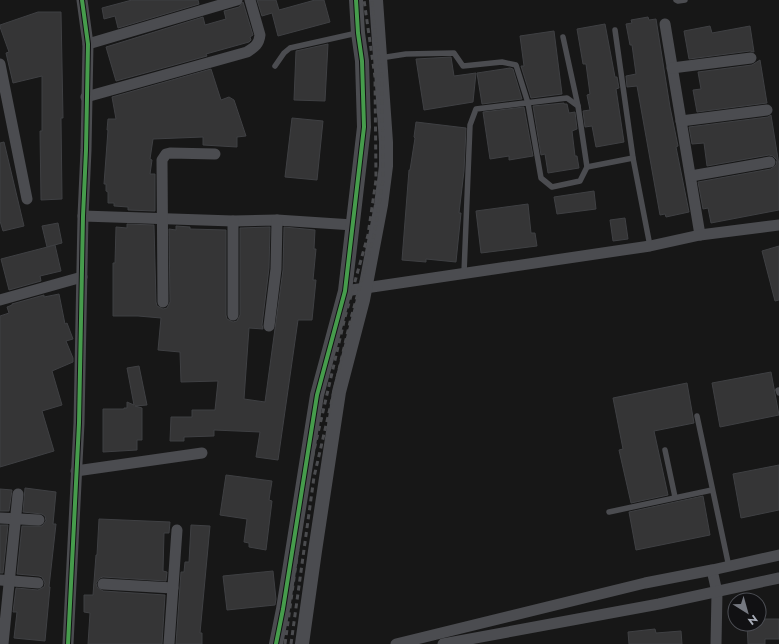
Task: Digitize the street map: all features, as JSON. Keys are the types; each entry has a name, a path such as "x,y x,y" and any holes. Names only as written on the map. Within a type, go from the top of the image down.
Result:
{"street":[{"path":"68,644 76,471 86,150 88,44 82,0"},
{"path":"88,44 237,0"},
{"path":"86,97 247,52 256,47 260,35 250,0"},
{"path":"276,644 283,609 317,395 345,290 364,127 362,61 358,33 356,0"},
{"path":"302,644 339,392 365,288 381,205 386,166 386,142 376,0"},
{"path":"665,24 700,235"},
{"path":"672,68 751,58"},
{"path":"0,64 28,199"},
{"path":"681,121 767,110"},
{"path":"163,302 163,157 170,153 215,154"},
{"path":"691,176 770,162"},
{"path":"83,216 233,221 277,220 353,225"},
{"path":"268,326 276,269 277,220"},
{"path":"233,221 234,314"},
{"path":"345,290 650,246 700,235 779,225"},
{"path":"0,300 82,277"},
{"path":"76,471 202,453"},
{"path":"3,644 4,581 18,494"},
{"path":"0,518 39,520"},
{"path":"169,644 177,530"},
{"path":"396,644 645,583 729,567 779,555"},
{"path":"712,570 717,592 716,644"},
{"path":"443,644 717,592 779,578"},
{"path":"4,581 38,583"},
{"path":"104,584 173,588"}],"lane":[{"path":"676,0 685,0"},
{"path":"615,30 634,158 650,246"},
{"path":"275,66 284,53 290,48 358,33"},
{"path":"380,58 406,54 454,53 463,66 502,62 516,65 528,103 541,178 552,187 580,181 587,167 578,106 563,37"},
{"path":"464,273 470,125 476,109 567,98 578,106"},
{"path":"587,167 634,158"},
{"path":"697,416 729,567"},
{"path":"665,450 675,497"},
{"path":"609,512 712,490"}],"building":[{"path":"132,0 198,0 199,4 118,28 115,16 104,19 102,8"},
{"path":"257,0 276,0 279,10 315,0 324,0 330,22 278,36 272,13 262,16"},
{"path":"243,2 253,35 250,37 251,40 249,42 206,54 207,56 116,81 106,47 203,17 205,25 226,19 224,11 239,7"},
{"path":"38,12 61,12 63,118 61,118 62,199 41,200 40,131 42,131 42,76 13,83 6,53 9,52 0,27 0,25"},
{"path":"648,17 649,20 656,19 670,107 678,146 676,147 689,212 666,217 665,214 660,215 637,86 627,87 626,76 636,74 632,45 630,45 626,24 632,23 631,20"},
{"path":"605,24 615,77 617,77 619,88 616,89 624,142 596,147 592,126 585,127 583,111 590,110 587,95 590,94 586,64 583,64 577,29"},
{"path":"710,26 712,33 750,26 754,52 750,51 689,59 684,31"},
{"path":"554,31 562,94 531,98 521,66 524,66 520,36"},
{"path":"328,44 325,101 294,100 296,51"},
{"path":"451,57 454,76 476,73 473,102 424,110 416,59"},
{"path":"760,60 767,103 697,112 693,90 701,89 698,72 752,65"},
{"path":"510,68 513,69 522,99 482,104 477,73"},
{"path":"211,69 221,100 229,97 234,100 246,136 237,137 237,147 203,145 203,137 153,139 150,159 152,160 150,174 155,174 155,211 128,210 128,207 114,206 114,203 108,203 108,192 106,191 106,184 104,184 108,119 116,119 112,97"},
{"path":"567,104 569,113 575,112 577,129 572,131 575,156 577,156 579,168 548,173 545,154 541,155 533,106"},
{"path":"524,107 533,156 509,160 509,156 490,159 483,112"},
{"path":"771,115 779,165 779,210 711,223 708,208 703,209 698,182 771,169 776,165 777,160 773,156 769,155 707,166 704,143 692,144 689,127 768,117"},
{"path":"292,118 323,121 317,180 285,177"},
{"path":"416,122 466,128 464,171 459,213 461,213 456,262 426,259 426,262 402,260 409,170 415,138"},
{"path":"4,142 24,226 3,231 0,221 0,143"},
{"path":"594,191 596,209 557,214 554,197"},
{"path":"528,204 531,233 535,233 537,246 481,253 476,211"},
{"path":"625,218 628,239 613,241 610,220"},
{"path":"58,223 62,243 47,247 42,226"},
{"path":"127,224 154,225 156,302 157,306 163,309 167,308 170,302 169,229 176,230 176,226 190,227 190,229 226,230 226,315 227,319 233,322 237,321 240,315 240,228 270,227 269,268 262,325 263,329 249,328 244,399 265,402 283,270 284,227 315,230 314,249 316,249 313,280 316,280 312,320 298,320 278,460 256,457 260,432 214,430 214,436 184,437 184,441 170,441 171,417 192,417 192,410 215,410 218,381 181,382 180,352 158,350 161,318 113,316 113,263 115,263 116,227 127,228"},
{"path":"55,245 61,271 40,276 41,281 9,290 1,259"},
{"path":"779,246 779,300 775,301 762,251"},
{"path":"59,294 65,324 67,323 73,339 66,341 73,358 73,362 52,371 62,405 42,411 54,451 0,467 0,316 9,313 7,307 12,304 44,295 44,297"},
{"path":"139,366 147,405 135,406 142,408 142,440 137,440 137,450 103,452 103,409 124,409 127,408 127,402 134,405 127,368"},
{"path":"771,372 779,415 720,427 712,383"},
{"path":"687,383 694,423 654,431 668,495 631,503 619,450 623,449 613,398"},
{"path":"779,465 779,510 741,518 733,474"},
{"path":"226,475 272,481 269,500 272,501 266,550 249,547 249,543 244,542 247,519 220,515"},
{"path":"25,488 56,492 53,524 56,524 45,641 14,638 17,612 13,612 16,588 38,590 44,587 45,583 42,577 39,576 17,574 22,526 42,526 46,521 45,516 42,514 23,512"},
{"path":"0,489 12,490 9,511 0,511"},
{"path":"703,496 710,535 636,550 629,512"},
{"path":"99,519 170,522 169,533 164,533 163,571 167,572 166,581 103,577 96,583 97,587 103,591 165,595 162,644 88,644 90,613 84,612 84,595 93,595"},
{"path":"0,525 8,525 3,573 0,573"},
{"path":"191,525 210,526 200,633 202,633 202,644 176,644 181,572 184,572 185,562 189,562"},
{"path":"273,571 276,599 275,605 227,610 223,576"},
{"path":"767,619 779,619 779,639 765,639 765,644 748,644 747,632 767,632"},
{"path":"655,629 656,633 681,631 682,644 629,644 628,632"}],"railway":[{"path":"285,644 308,476 345,317 368,235 376,180 375,77 364,0"},
{"path":"291,644 314,477 351,318 374,236 383,180 382,77 372,0"}],"cycle path":[{"path":"68,644 79,423 83,216 86,150 88,44 82,0"},
{"path":"276,644 283,609 317,395 345,291 364,127 362,61 358,33 356,0"}]}
